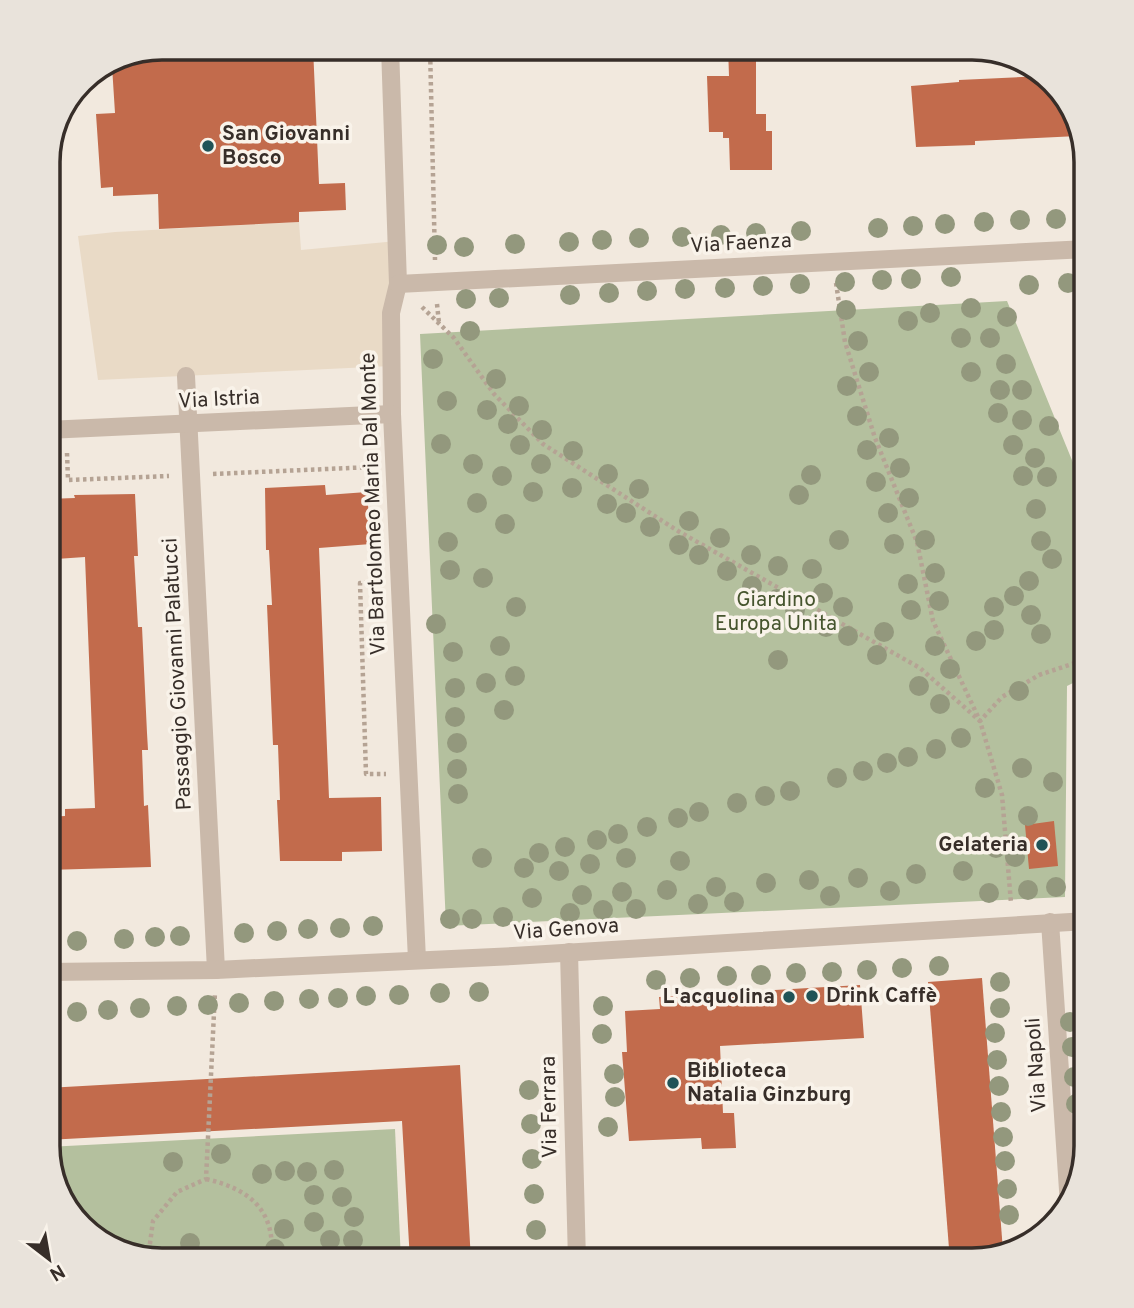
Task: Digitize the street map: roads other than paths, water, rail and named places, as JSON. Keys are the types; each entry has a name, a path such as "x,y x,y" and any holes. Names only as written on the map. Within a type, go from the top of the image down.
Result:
{"street":[{"name":"Via Bartolomeo Maria Dal Monte","path":"390,60 398,284 391,313 392,414 417,960"},
{"name":"Via Faenza","path":"398,284 1074,249"},
{"name":"Passaggio Giovanni Palatucci","path":"186,376 216,971"},
{"name":"Via Istria","path":"60,429 392,414"},
{"name":"Via Genova","path":"60,972 216,971 569,953 1074,921"},
{"name":"Via Napoli","path":"1050,922 1067,1183"},
{"name":"Via Ferrara","path":"569,953 577,1248"}],"place":[{"name":"San Giovanni Bosco","path":"208,146"},
{"name":"Gelateria","path":"1042,845"},
{"name":"Drink Caffè","path":"812,996"},
{"name":"L'acquolina","path":"789,997"},
{"name":"Biblioteca Natalia Ginzburg","path":"673,1083"}],"park label":[{"name":"Giardino Europa Unita","path":"776,612"}]}
